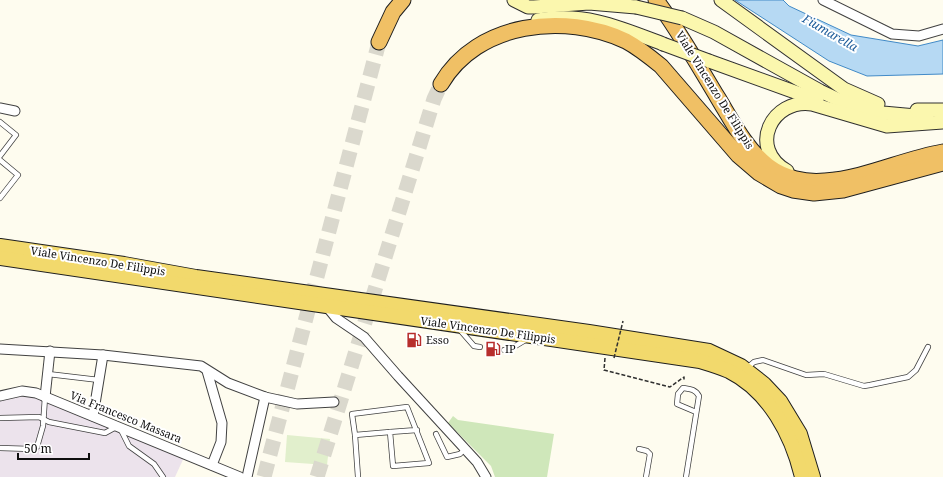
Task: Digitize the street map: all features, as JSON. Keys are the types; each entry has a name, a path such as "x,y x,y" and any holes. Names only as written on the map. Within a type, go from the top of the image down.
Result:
{"highway":[{"name":"Viale Vincenzo De Filippis","path":"656,0 673,23 732,122 751,149 763,162 776,171 801,180 843,184 943,163"},
{"path":"378,42 398,4"},
{"name":"Viale Vincenzo De Filippis","path":"444,80 465,55 475,48 502,35 520,30 556,25 599,31 628,42 656,62 738,155 764,177 781,186 798,191 814,193 943,152"}],"main road":[{"path":"514,0 528,7 589,3 636,7 682,18 714,32 839,100 869,110 913,117 943,115"},
{"path":"649,0 689,61 741,148 754,163 769,174 790,184 818,189 843,184"},
{"path":"721,0 844,90 879,105 895,109 943,110"},
{"path":"444,80 463,54 486,37 512,26 546,19 593,19 623,28 709,61 859,114 902,122 926,124"},
{"path":"843,184 788,172 776,163 769,154 766,142 768,130 776,118 792,106 805,103 887,126 943,122"},
{"name":"Viale Vincenzo De Filippis","path":"0,246 124,264 193,282 327,307 695,360 728,371 748,384 773,411 792,444 802,477"},
{"name":"Viale Vincenzo De Filippis","path":"0,258 682,346 709,351 731,360 746,369 764,384 786,410 800,434 813,477"},
{"path":"0,267 116,282 193,282"}],"street":[{"path":"823,0 892,34 919,36 943,29"},
{"path":"0,108 15,111"},
{"path":"327,307 336,318 364,336 481,468 486,477"},
{"path":"0,349 103,355 201,366 207,371 244,390 265,397 297,404 334,402"},
{"path":"45,397 50,351"},
{"path":"93,416 103,355"},
{"path":"207,371 222,428 221,442 212,465"},
{"name":"Via Francesco Massara","path":"0,396 22,391 36,393 240,477"},
{"path":"247,477 265,397"}],"lane":[{"path":"0,122 16,135 0,156"},
{"path":"0,160 18,175 0,198"},
{"path":"456,325 474,346 480,347"},
{"path":"504,350 507,351 532,336"},
{"path":"746,369 754,362 763,360 806,376 824,374 864,386 908,377 916,370 928,347"},
{"path":"48,374 99,380"},
{"path":"686,477 699,396 691,389 683,388 678,394 677,404 696,412"},
{"path":"0,448 31,449 37,447 41,434 45,397"},
{"path":"358,477 352,414 407,407 429,463 392,466 390,432"},
{"path":"0,418 39,416 49,422 105,433 118,426 129,446 154,464 163,477"},
{"path":"355,435 417,430"},
{"path":"436,434 447,457 460,454 464,449"},
{"path":"639,449 647,451 650,454 646,477"}],"path":[{"path":"623,321 614,358 605,357 604,370 670,387 684,377 683,382"}],"shaded area":[{"path":"21,390 186,453 175,477 0,477 0,394"}],"green space":[{"path":"453,416 458,420 554,434 547,477 495,477 491,466 448,423"},
{"path":"287,435 330,439 327,465 285,462"}],"water":[{"name":"Fiumarella","path":"735,0 783,0 789,6 851,35 918,46 943,40 943,74 867,76 829,61"}],"tunnel":[{"path":"264,477 379,42"},
{"path":"317,477 434,99 441,84"}],"place":[{"name":"Esso","path":"414,340"},
{"name":"IP","path":"493,349"}]}
